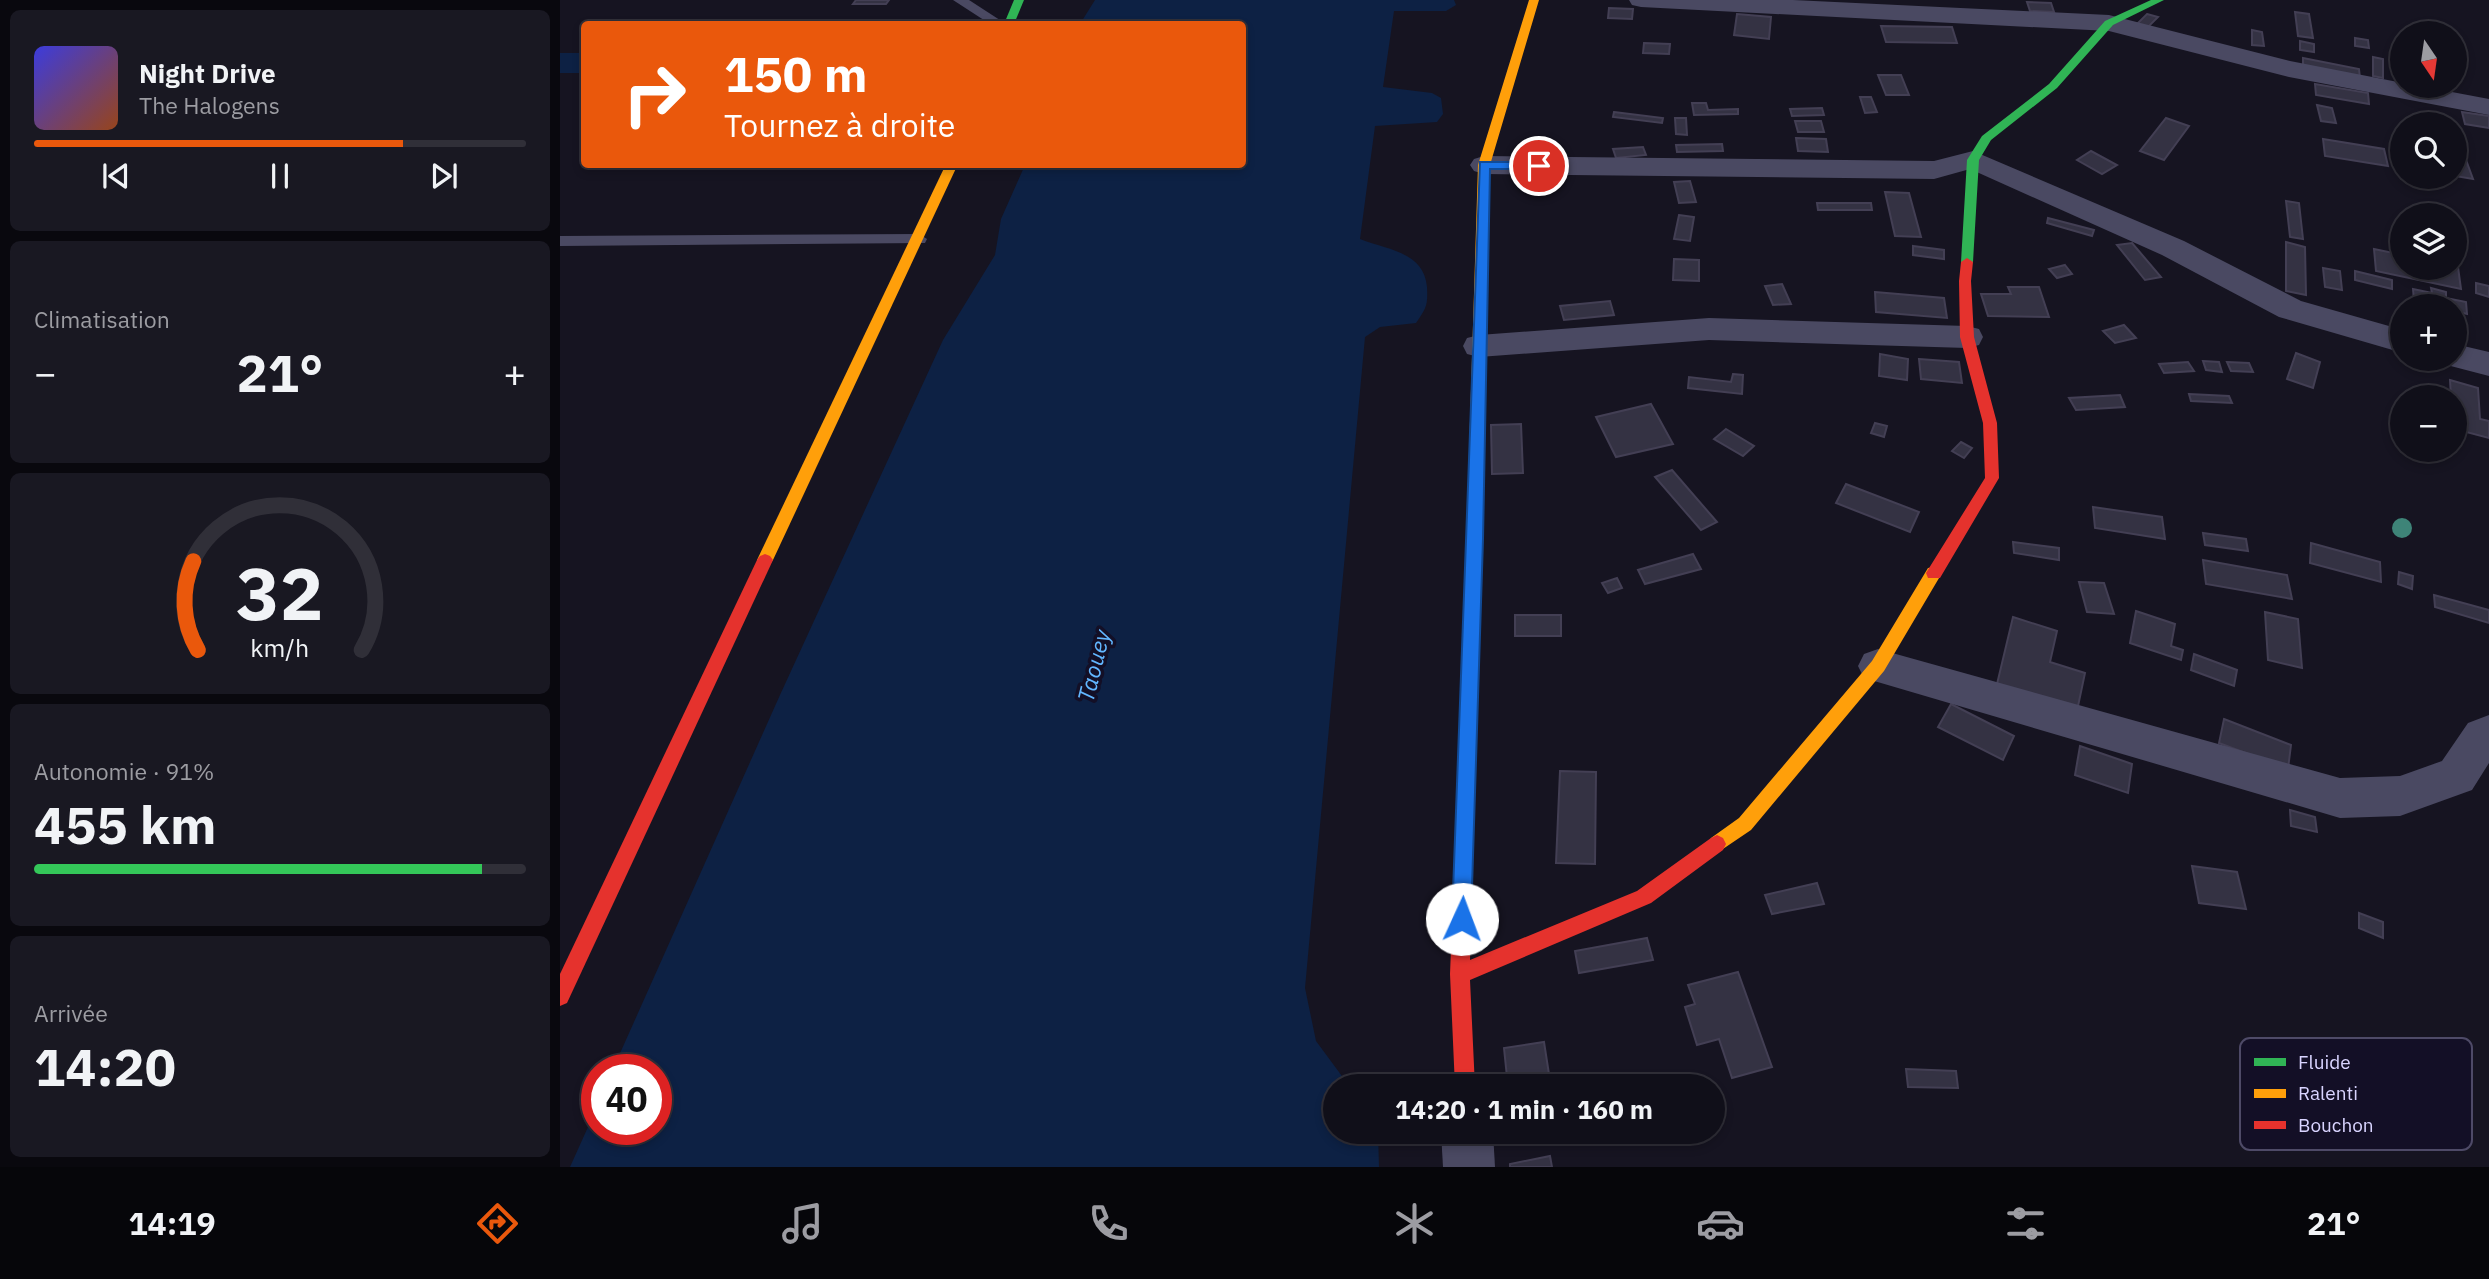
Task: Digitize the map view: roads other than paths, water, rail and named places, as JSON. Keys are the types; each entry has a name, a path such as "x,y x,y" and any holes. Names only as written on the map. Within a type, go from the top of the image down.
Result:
{"street":[{"path":"1010,21 1019,0"},
{"path":"1464,1074 1460,974 1484,165 1534,0"},
{"path":"1641,0 1793,4 2109,23 2289,69 2489,107"},
{"path":"1460,974 1644,897 1745,824 1878,666 1992,478 1990,423 1967,337 1965,281 1971,230 1973,160 1986,138 2053,86 2109,23 2159,0"},
{"path":"1484,165 1934,170 1973,160 2173,248 2290,309 2390,338"},
{"path":"560,996 950,168"},
{"path":"1479,346 1709,329 1967,337"},
{"path":"2467,359 2489,365"},
{"path":"1878,666 2340,798 2400,796 2457,776 2483,736 2489,734"},
{"path":"1468,1144 1469,1167"}],"lane":[{"path":"960,0 994,21"},
{"path":"560,242 919,239"}],"water":[{"name":"Taouey","path":"1095,0 1454,0 1456,5 1446,11 1394,11 1383,87 1432,93 1441,98 1443,114 1437,122 1375,126 1360,239 1412,259 1424,275 1427,303 1416,323 1380,327 1365,337 1305,988 1316,1041 1340,1074 1323,1074 1323,1144 1378,1144 1379,1167 570,1167 581,1143 581,1145 672,1145 672,1054 620,1054 943,340 995,255 1001,219 1024,168 1246,168 1246,21 1082,21"}],"waterway":[{"path":"560,63 581,63"}]}
